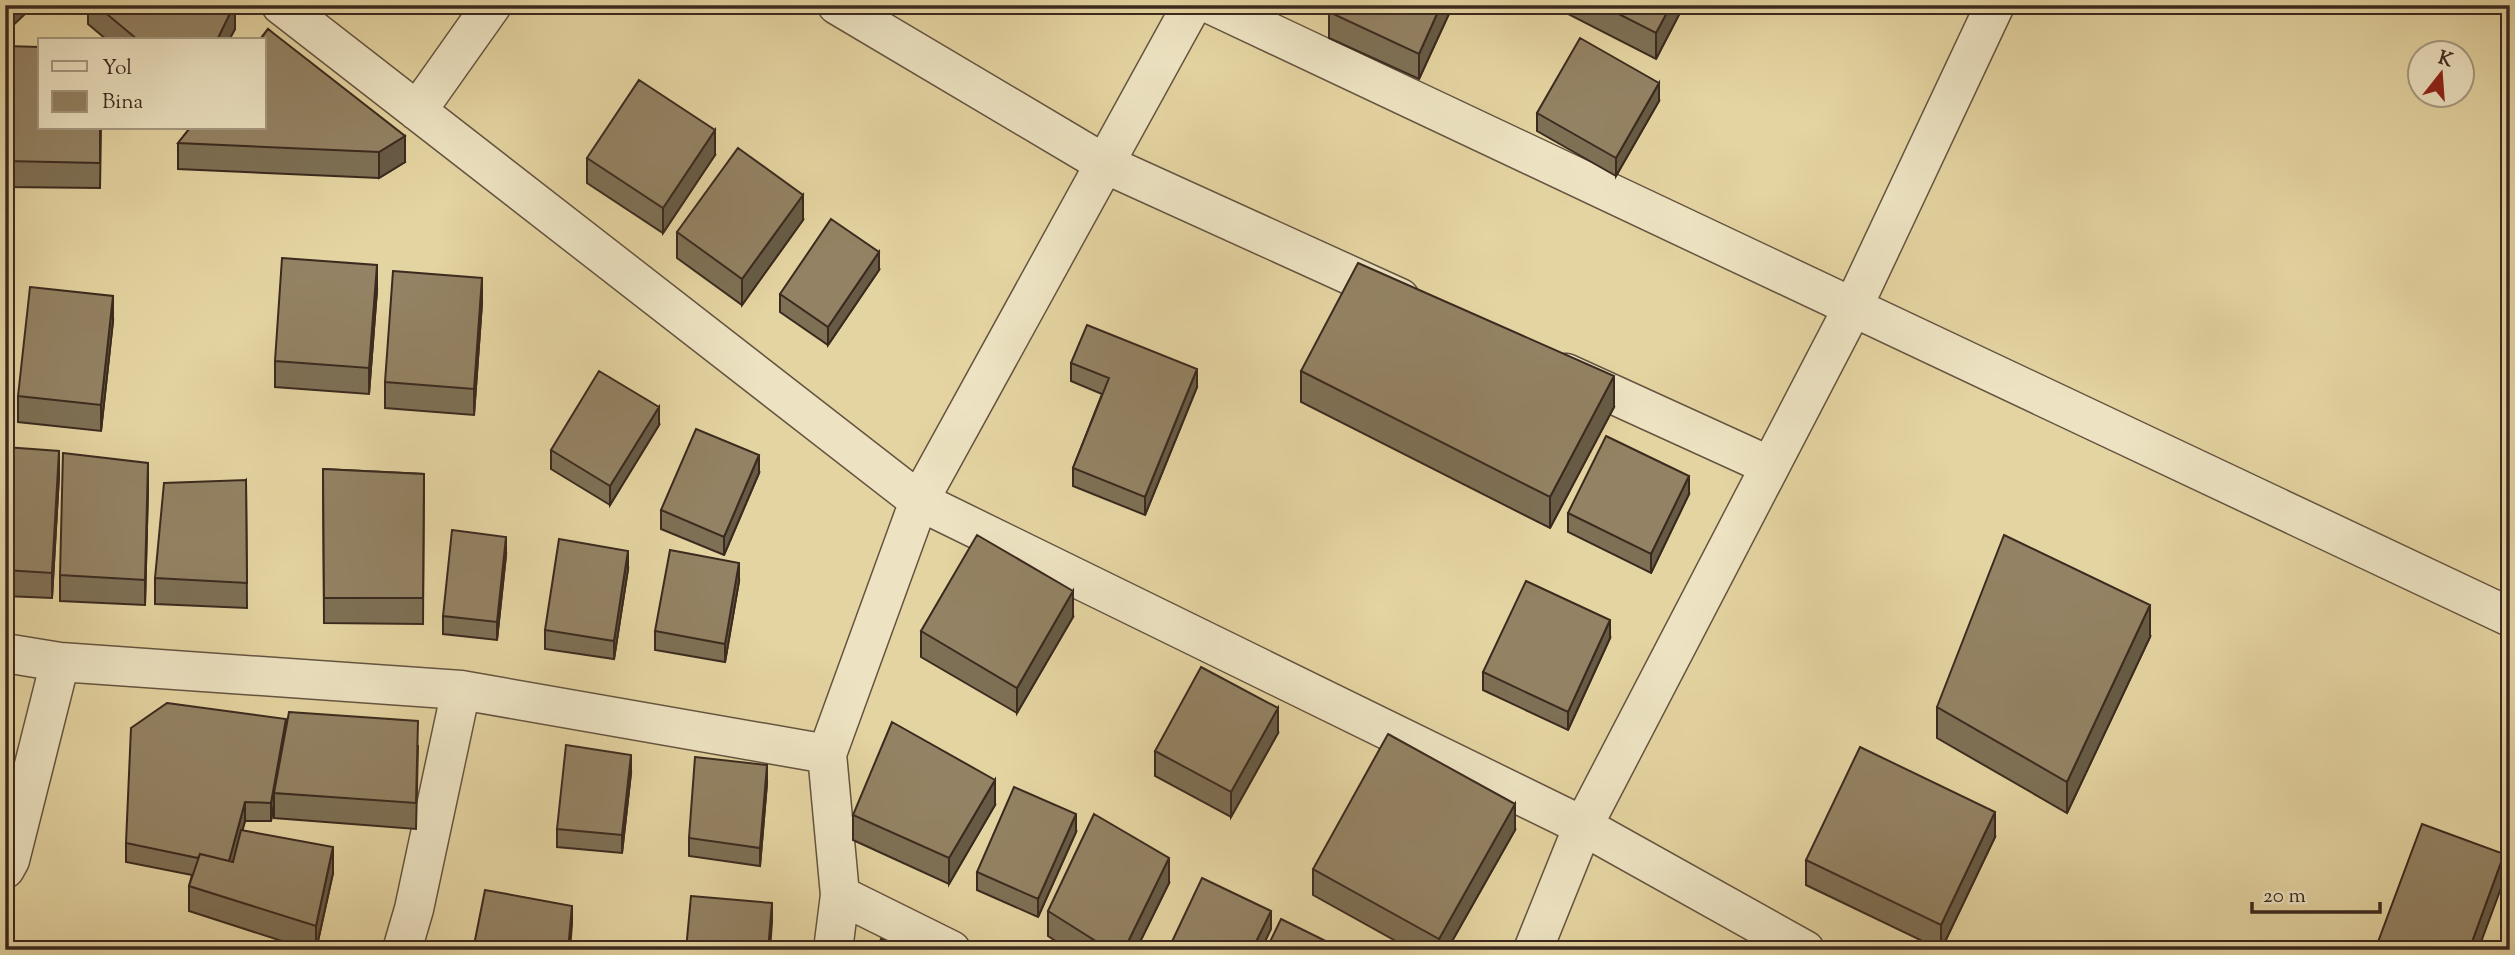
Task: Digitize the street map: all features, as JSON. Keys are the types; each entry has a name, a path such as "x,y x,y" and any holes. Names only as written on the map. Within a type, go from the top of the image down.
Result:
{"street":[{"path":"281,5 919,501 1583,826 1805,950"},
{"path":"417,111 492,5"},
{"path":"837,5 1105,164 1431,312"},
{"path":"833,950 840,895 827,754 919,501 1192,5"},
{"path":"1212,5 2510,617"},
{"path":"1534,950 1583,826 1852,309 1995,5"},
{"path":"1532,358 1770,466"},
{"path":"5,653 60,662 461,690 827,754"},
{"path":"5,869 10,860 60,662"},
{"path":"402,950 414,909 461,690"},
{"path":"840,895 951,950"}],"building":[{"path":"96,5 234,5 218,38 136,38"},
{"path":"1332,5 1441,5 1419,54 1329,12"},
{"path":"1601,5 1671,5 1656,33"},
{"path":"268,29 405,136 379,152 178,143 188,130 266,130 266,38 261,38"},
{"path":"1580,38 1659,83 1616,158 1537,113"},
{"path":"5,46 38,47 38,130 100,130 100,163 5,161"},
{"path":"639,80 715,130 663,208 587,158"},
{"path":"738,148 803,195 742,279 677,232"},
{"path":"831,219 879,252 828,327 780,294"},
{"path":"282,258 377,265 369,368 275,361"},
{"path":"1358,263 1614,376 1550,497 1301,371"},
{"path":"393,271 482,278 474,389 385,382"},
{"path":"30,287 113,296 101,405 18,396"},
{"path":"1087,325 1197,369 1145,497 1073,468 1109,378 1071,363"},
{"path":"599,371 659,407 610,486 551,450"},
{"path":"696,429 759,455 724,537 661,510"},
{"path":"1606,436 1689,476 1651,554 1568,513"},
{"path":"5,447 59,451 52,573 5,570"},
{"path":"63,453 148,463 145,580 60,575"},
{"path":"323,469 424,474 423,598 324,598"},
{"path":"246,480 247,583 155,578 164,483"},
{"path":"452,530 506,537 497,622 443,616"},
{"path":"977,535 1073,591 1017,688 921,631"},
{"path":"2004,535 2150,605 2067,782 1937,707"},
{"path":"559,539 628,551 614,641 545,630"},
{"path":"670,550 739,563 725,644 655,631"},
{"path":"1526,581 1610,620 1568,712 1483,672"},
{"path":"1201,667 1278,708 1231,792 1155,751"},
{"path":"167,703 286,719 271,803 245,802 229,861 200,854 198,858 126,843 131,728"},
{"path":"289,712 418,721 416,803 274,793"},
{"path":"892,722 995,780 949,858 853,815"},
{"path":"1388,734 1515,804 1439,939 1313,869"},
{"path":"566,745 631,755 622,835 557,829"},
{"path":"1860,747 1995,812 1941,925 1806,860"},
{"path":"695,757 767,765 760,848 689,838"},
{"path":"1014,787 1076,814 1038,899 977,872"},
{"path":"1094,814 1169,858 1124,950 1110,950 1048,911"},
{"path":"2422,824 2504,854 2469,950 2375,950"},
{"path":"241,830 333,847 316,926 189,886 200,854 233,862"},
{"path":"1202,878 1271,911 1252,950 1168,950"},
{"path":"485,890 572,906 568,950 473,950"},
{"path":"691,896 772,903 768,950 686,950"},
{"path":"1281,919 1342,949 1266,950"},
{"path":"881,939 906,950 876,950"}]}
